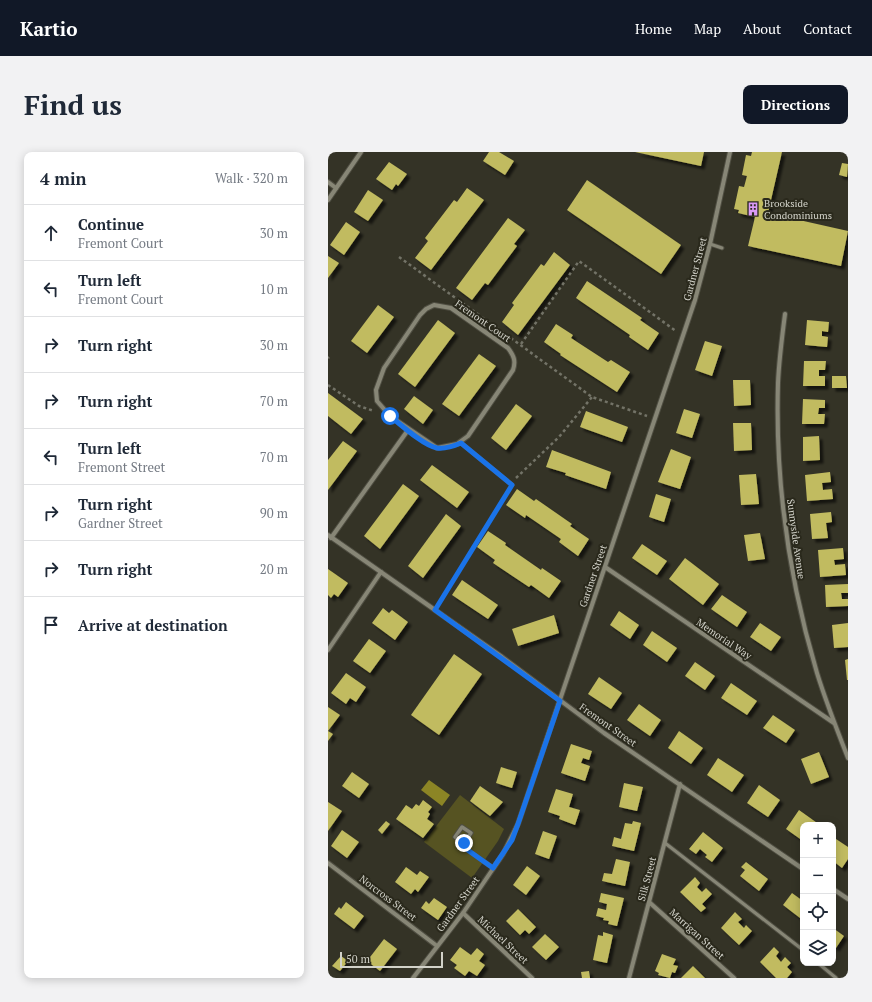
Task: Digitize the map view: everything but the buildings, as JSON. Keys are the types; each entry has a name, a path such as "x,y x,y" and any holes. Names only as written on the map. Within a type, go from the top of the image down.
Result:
{"street":[{"path":"328,200 361,152"},
{"name":"Gardner Street","path":"412,978 463,913 512,840 695,300 710,244 730,152"},
{"path":"328,182 336,188"},
{"name":"Fremont Court","path":"434,305 451,308 508,348 514,354 514,370 477,425 461,443 448,447 437,448 408,430 390,416 378,401 376,390 378,380 384,368 420,315 426,309 434,305"},
{"name":"Sunnyside Avenue","path":"785,314 778,382 778,404 782,495 786,534 807,639 817,674 848,758"},
{"path":"330,536 408,430"},
{"name":"Fremont Street","path":"330,536 560,701 800,867"},
{"name":"Memorial Way","path":"605,567 835,724"},
{"path":"328,650 381,572"},
{"name":"Silk Street","path":"629,978 680,784"},
{"path":"464,843 455,837 462,827 472,833 462,846 493,868"},
{"name":"Norcross Street","path":"328,863 438,946"},
{"path":"836,891 848,899"},
{"name":"Marrigan Street","path":"649,902 734,978"},
{"name":"Michael Street","path":"463,913 532,978"}],"lane":[{"path":"710,244 722,248"},
{"path":"461,443 512,485"},
{"path":"665,843 800,948"},
{"path":"822,966 836,978"}],"path":[{"path":"399,257 521,344 592,397 655,419"},
{"path":"514,354 579,261 683,335"},
{"path":"328,385 359,406 390,416"},
{"path":"435,610 518,475 559,437 592,397"}],"shaded area":[{"path":"429,780 450,795 442,806 421,790"},
{"path":"460,795 504,829 498,841 472,878 424,842"}],"place":[{"name":"Brookside Condominiums","path":"753,209"}],"route":[{"path":"390,416 428,444 437,448 448,447 461,443 512,485 435,610 502,657 560,701 518,824 512,840 503,854 493,868 474,856 462,846 464,843"}]}
